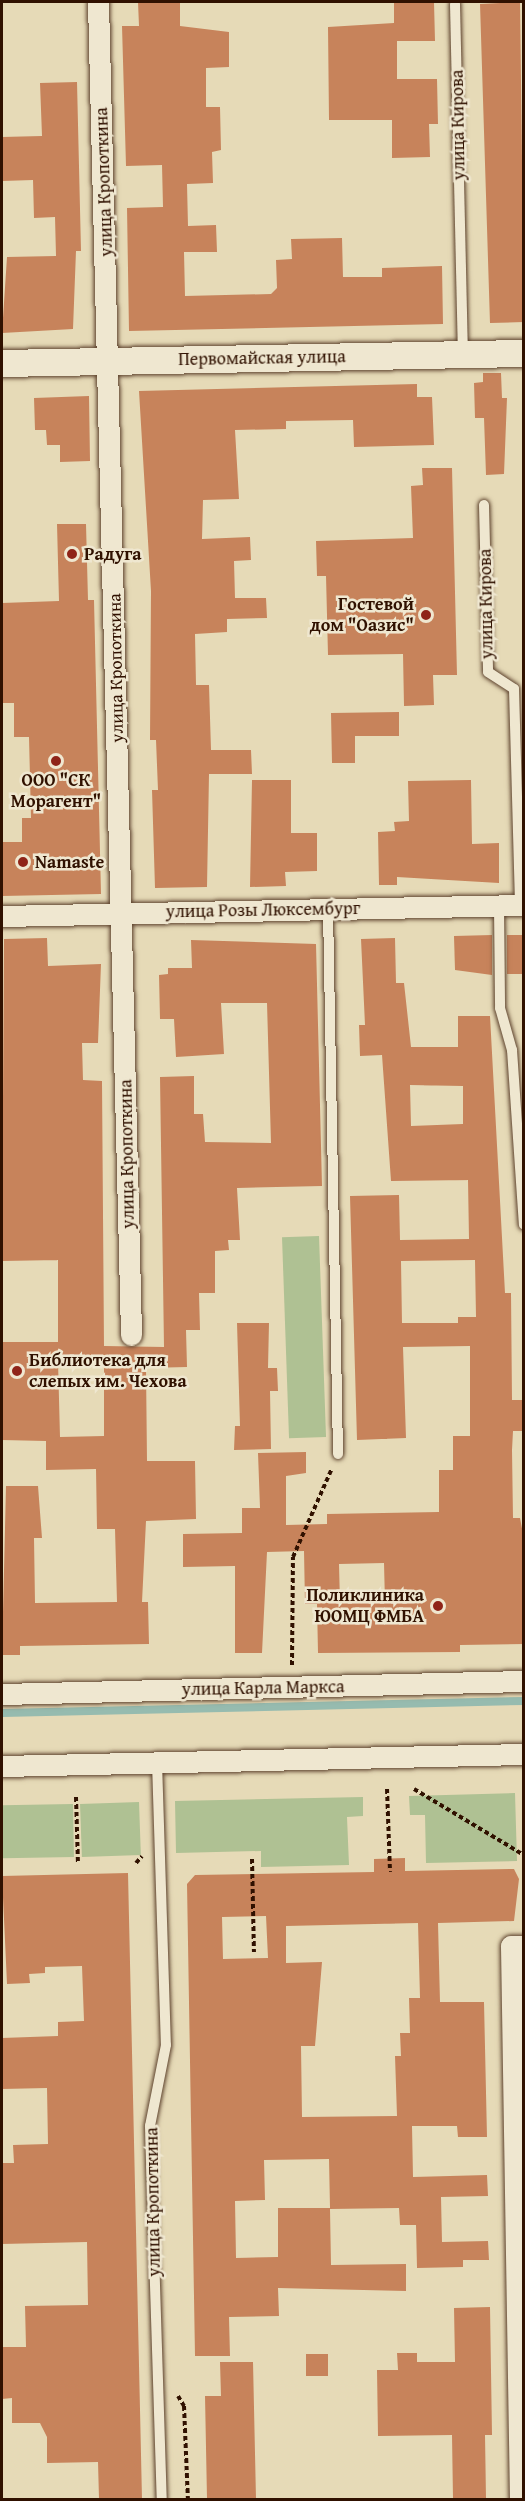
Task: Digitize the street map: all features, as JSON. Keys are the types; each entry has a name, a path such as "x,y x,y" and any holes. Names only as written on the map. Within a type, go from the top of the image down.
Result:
{"street":[{"name":"улица Кропоткина","path":"98,2 110,361 130,1335"},
{"name":"Первомайская улица","path":"2,363 524,353"},
{"name":"улица Розы Люксембург","path":"2,916 514,905"},
{"name":"улица Карла Маркса","path":"2,1694 524,1681"},
{"path":"2,1766 524,1754"},
{"path":"520,2499 511,1946 524,1946"}],"lane":[{"name":"улица Кирова","path":"455,4 464,354"},
{"name":"улица Кирова","path":"484,505 488,672 514,689 514,905 500,1008 512,1050 524,1225"},
{"path":"328,909 338,1454"},
{"name":"улица Кропоткина","path":"157,1762 166,2045 150,2126 162,2499"}],"path":[{"path":"292,1669 293,1557 338,1454"},
{"path":"387,1789 390,1872"},
{"path":"414,1789 524,1855"},
{"path":"76,1797 78,1864"},
{"path":"252,1859 254,1952"},
{"path":"178,2388 184,2406 188,2499"}],"green space":[{"path":"319,1236 326,1437 289,1438 282,1237"},
{"path":"515,1793 517,1861 426,1863 425,1815 410,1815 409,1796"},
{"path":"363,1797 363,1816 347,1817 349,1865 261,1867 261,1851 176,1853 175,1801"},
{"path":"139,1802 141,1855 82,1857 80,1804"},
{"path":"73,1804 74,1857 3,1858 2,1805"}],"building":[{"path":"138,2 180,2 180,26 229,32 229,67 206,68 206,107 220,107 221,150 212,152 213,183 187,184 188,226 216,225 217,252 184,252 185,296 271,294 277,288 276,260 292,259 291,239 342,238 343,277 382,277 382,268 442,266 443,324 129,331 127,208 163,207 162,165 126,166 122,26 139,26"},
{"path":"394,2 434,2 435,41 397,41 397,79 437,79 438,124 429,124 430,157 392,158 392,120 329,120 328,27 394,23"},
{"path":"520,2 524,322 490,323 480,4"},
{"path":"77,82 81,251 76,251 73,329 2,333 7,257 56,256 55,217 34,218 33,180 2,181 2,137 42,136 40,83"},
{"path":"483,373 501,373 502,398 507,398 504,474 486,475 484,418 475,418 474,383 483,382"},
{"path":"417,384 417,397 432,397 434,445 354,447 353,420 286,421 286,429 235,430 239,499 203,500 202,539 250,537 251,560 234,561 235,598 266,598 267,618 227,619 227,632 195,634 196,685 209,685 211,750 251,750 252,774 209,774 207,887 155,888 152,790 158,790 156,740 150,740 151,591 139,391"},
{"path":"89,396 90,461 60,462 60,445 47,445 46,430 35,430 34,398"},
{"path":"422,468 452,468 457,675 433,675 434,705 404,706 403,654 328,655 326,576 317,576 316,541 413,538 411,486 423,485"},
{"path":"57,524 86,524 88,600 94,600 101,894 2,896 2,842 22,842 22,818 31,818 29,737 14,737 14,703 2,703 2,603 59,601"},
{"path":"399,712 399,736 355,736 355,763 332,763 331,713"},
{"path":"252,780 291,780 291,833 317,833 317,871 285,872 286,886 250,887"},
{"path":"471,780 472,844 499,843 499,883 397,877 397,885 379,885 378,832 395,831 394,822 409,821 408,781"},
{"path":"492,935 492,975 455,970 454,936"},
{"path":"507,935 524,935 524,974 507,974"},
{"path":"47,938 48,966 101,964 98,1043 82,1043 83,1080 102,1081 104,1346 164,1347 160,1077 194,1076 194,1114 203,1114 205,1142 271,1143 267,1003 221,1003 224,1054 176,1057 174,1019 160,1019 159,975 168,974 168,968 192,968 191,940 316,944 322,1186 237,1188 240,1240 228,1240 229,1250 215,1251 215,1293 199,1293 200,1330 186,1330 187,1367 146,1368 147,1461 195,1461 196,1519 146,1521 142,1602 148,1602 149,1644 20,1646 20,1655 2,1655 6,1486 38,1486 42,1538 34,1538 35,1603 117,1602 115,1529 97,1529 96,1469 46,1470 46,1441 2,1440 2,1342 58,1342 58,1260 2,1261 4,939","holes":["58,1361 104,1361 104,1436 60,1437"]},
{"path":"395,938 396,983 404,983 411,1047 458,1047 458,1016 490,1016 505,1293 511,1293 512,1400 524,1400 524,1431 513,1431 512,1450 513,1518 520,1518 524,1539 524,1644 460,1645 460,1652 318,1653 317,1604 305,1604 304,1551 267,1552 262,1653 235,1653 235,1566 183,1567 183,1534 242,1533 242,1508 260,1508 258,1453 306,1452 306,1473 286,1476 286,1525 327,1524 327,1514 439,1512 439,1470 453,1470 453,1436 470,1436 470,1346 403,1347 406,1438 357,1440 350,1196 399,1195 400,1240 469,1239 468,1180 391,1181 382,1055 360,1056 359,1025 365,1025 361,939","holes":["410,1085 463,1086 463,1124 411,1126","475,1260 476,1317 458,1317 458,1323 402,1323 401,1261","384,1563 385,1603 340,1603 339,1564"]},
{"path":"237,1323 269,1323 268,1368 277,1368 278,1391 270,1391 271,1449 234,1450 235,1426 240,1426"},
{"path":"405,1858 405,1871 514,1869 519,1879 514,1921 438,1923 440,2002 484,2002 487,2137 458,2137 457,2126 412,2126 413,2177 487,2175 488,2196 441,2197 442,2242 488,2241 489,2260 463,2260 463,2267 417,2268 416,2225 400,2225 399,2208 330,2209 331,2265 406,2264 406,2291 278,2288 279,2316 229,2317 230,2356 195,2356 187,1884 195,1875 374,1872 374,1859","holes":["266,1916 268,1958 223,1959 222,1917","418,1923 420,1998 409,1998 410,2033 400,2033 401,2056 395,2056 397,2116 302,2117 301,2046 315,2046 322,1962 286,1963 286,1926","329,2159 330,2208 278,2208 278,2257 236,2258 235,2201 265,2200 264,2160"]},
{"path":"128,1873 142,2499 99,2499 98,2462 47,2463 47,2437 40,2423 12,2423 12,2398 2,2399 2,2347 26,2347 25,2306 88,2305 87,2242 2,2244 2,2163 14,2163 13,2145 48,2144 47,2088 2,2089 2,2038 58,2036 58,2022 84,2021 82,1966 45,1967 45,1973 29,1974 30,1983 7,1984 2,1876"},
{"path":"490,2307 492,2435 485,2435 486,2499 453,2499 452,2435 378,2436 377,2370 398,2370 397,2353 417,2353 417,2362 455,2362 454,2308"},
{"path":"306,2354 328,2354 328,2376 306,2376"},
{"path":"220,2362 253,2362 256,2499 207,2499 205,2396 221,2396"}],"waterway":[{"path":"2,1713 524,1701"}],"place":[{"name":"Радуга","path":"72,554"},
{"name":"Гостевой дом \"Оазис\"","path":"426,615"},
{"name":"ООО \"СК Морагент\"","path":"56,761"},
{"name":"Namaste","path":"23,862"},
{"name":"Библиотека для слепых им. Чехова","path":"17,1371"},
{"name":"Поликлиника ЮОМЦ ФМБА","path":"438,1606"}]}
